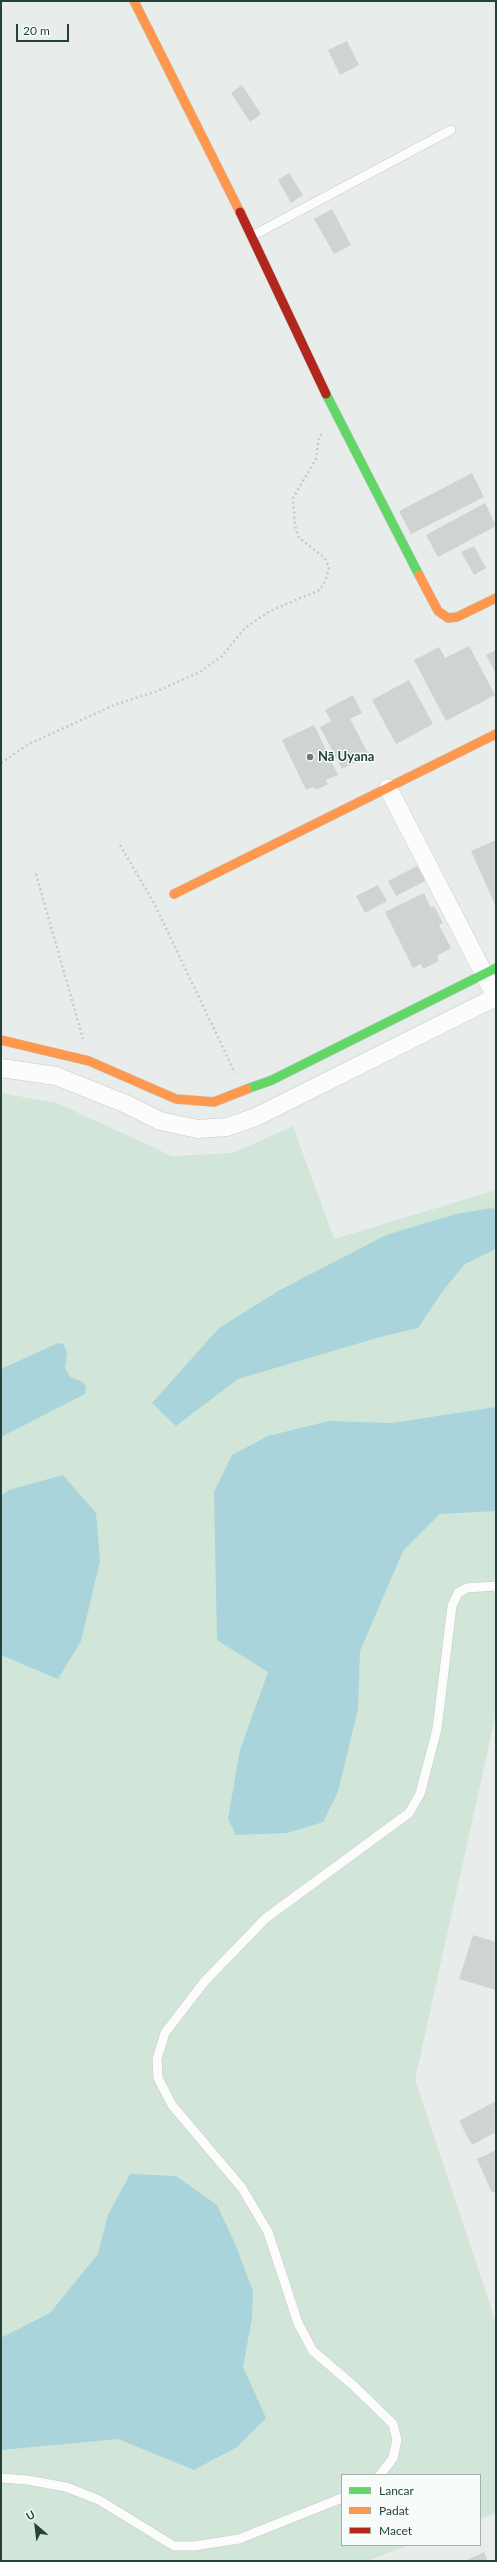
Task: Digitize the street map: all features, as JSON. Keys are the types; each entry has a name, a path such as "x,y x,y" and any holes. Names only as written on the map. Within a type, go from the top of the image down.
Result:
{"street":[{"path":"134,1 252,236 337,416 442,616 448,618 457,617 496,598"},
{"path":"174,894 496,734"},
{"path":"1,1068 56,1076 126,1104 160,1121 198,1129 227,1127 256,1117 496,997 490,971 388,788"},
{"path":"1,1040 89,1061 176,1098 214,1102 272,1080 490,971"}],"lane":[{"path":"252,236 451,130"},
{"path":"381,2474 393,2458 397,2440 393,2424 354,2386 313,2352 298,2323 268,2232 242,2188 172,2105 158,2078 157,2059 165,2033 204,1982 266,1918 409,1813 420,1794 437,1729 452,1606 458,1593 467,1588 496,1586"},
{"path":"1,2478 27,2480 66,2487 99,2500 174,2546 194,2546 239,2539 341,2498"}],"path":[{"path":"1,763 29,744 114,705 155,692 200,672 222,656 245,628 270,611 320,590 326,579 329,568 324,557 298,538 295,526 293,498 316,459 319,438 337,416"},
{"path":"120,845 154,903 244,1091"},
{"path":"36,874 89,1061"}],"green space":[{"path":"1,1093 57,1103 172,1156 233,1153 293,1126 334,1239 496,1190 496,1713 415,2080 496,2323 496,2513 481,2519 481,2474 341,2474 341,2546 406,2546 367,2561 1,2561"}],"water":[{"path":"492,1208 496,1210 496,1249 465,1264 442,1292 418,1328 380,1337 238,1379 176,1426 152,1403 219,1328 280,1290 386,1235 456,1214"},
{"path":"58,1343 63,1344 67,1352 65,1368 70,1377 83,1382 86,1387 85,1394 1,1437 1,1369"},
{"path":"496,1407 496,1511 440,1514 403,1551 360,1651 358,1709 338,1792 323,1822 287,1833 236,1835 228,1819 240,1750 268,1672 217,1640 214,1492 232,1455 268,1436 329,1421 392,1423"},
{"path":"63,1475 96,1513 100,1561 81,1641 58,1679 1,1655 1,1496 9,1490"},
{"path":"130,2174 176,2176 217,2205 236,2246 253,2291 252,2318 243,2367 266,2418 237,2447 194,2470 118,2439 1,2450 1,2338 50,2313 98,2254 108,2215"}],"building":[{"path":"347,41 359,65 340,75 328,50"},
{"path":"242,85 261,114 250,122 231,93"},
{"path":"289,173 303,195 291,203 278,180"},
{"path":"332,209 351,245 334,254 314,219"},
{"path":"472,473 484,497 411,534 399,511"},
{"path":"485,503 496,526 438,557 426,535"},
{"path":"474,546 486,568 474,575 461,552"},
{"path":"469,646 495,695 446,721 414,660 439,647 445,658"},
{"path":"496,650 496,674 486,655"},
{"path":"409,680 433,724 396,744 372,700"},
{"path":"353,695 362,713 350,719 369,755 342,769 320,727 331,721 325,710"},
{"name":"Nā Uyana","path":"314,725 338,775 326,780 328,784 316,790 314,787 306,790 282,740"},
{"path":"496,840 496,907 471,851"},
{"path":"421,864 429,879 396,896 388,881"},
{"path":"378,885 387,901 365,913 356,896"},
{"path":"424,893 431,908 434,906 443,923 439,925 451,948 437,956 439,961 423,969 421,964 413,968 385,912"},
{"path":"473,1935 496,1942 496,1990 459,1979"},
{"path":"496,2101 496,2132 472,2145 459,2121"},
{"path":"496,2150 496,2191 492,2193 477,2159"},
{"path":"484,2552 488,2561 465,2561"}],"traffic: fast":[{"path":"326,394 419,575"},
{"path":"247,1089 272,1080 496,968"}],"traffic: slow":[{"path":"134,1 240,212"},
{"path":"419,575 438,611 448,618 457,617 496,598"},
{"path":"174,894 496,734"},
{"path":"1,1040 89,1061 176,1099 214,1102 247,1089"}],"traffic: jam":[{"path":"240,212 326,394"}],"place":[{"name":"Nā Uyana","path":"310,757"}]}
